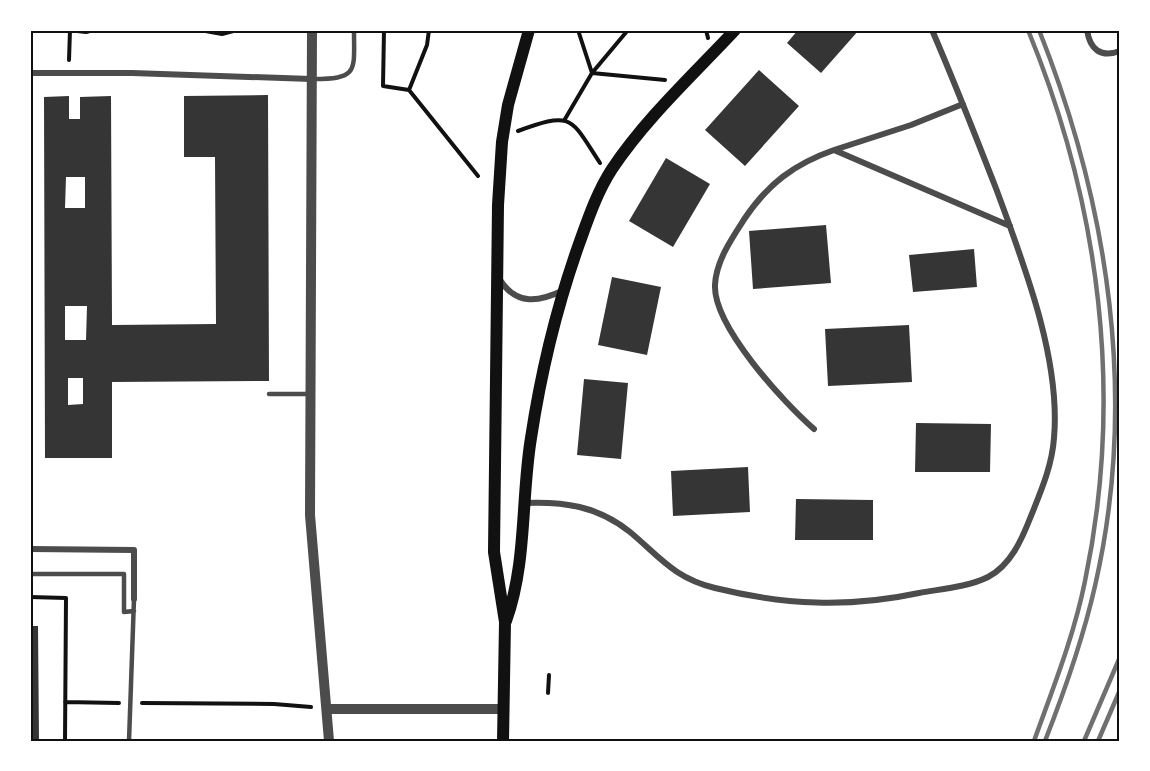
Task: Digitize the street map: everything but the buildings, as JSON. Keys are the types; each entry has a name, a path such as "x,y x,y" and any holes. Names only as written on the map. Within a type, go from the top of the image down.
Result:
{"main road":[{"path":"503,741 505,622 494,552 496,274 503,130 515,74 529,30"},
{"path":"505,622 517,586 523,503 534,419 564,290 590,215 610,171 648,122 735,30"}],"street":[{"path":"312,30 310,515 329,741"},
{"path":"523,503 557,502 589,509 630,533 657,559 680,576 716,588 785,601 831,604 873,601 988,577 1002,567 1018,545 1046,478 1054,438 1055,407 1049,364 1031,286 963,104 932,30"},
{"path":"1087,30 1091,44 1098,52 1110,54 1120,51"},
{"path":"30,73 311,79"},
{"path":"814,429 775,391 725,321 717,305 715,283 726,248 763,194 796,166 963,104"},
{"path":"834,150 1010,226"},
{"path":"496,274 514,295 524,300 539,300 564,290"},
{"path":"30,549 134,550 134,599"},
{"path":"327,709 503,709"}],"lane":[{"path":"311,79 341,79 348,75 353,64 354,30"},
{"path":"269,394 310,394"},
{"path":"30,574 124,574 124,612 134,611"},
{"path":"129,741 134,599"}],"path":[{"path":"68,73 69,30 86,32 94,30"},
{"path":"200,30 222,32 237,30"},
{"path":"384,30 383,86 409,90 478,176"},
{"path":"409,90 427,45 429,30"},
{"path":"578,30 592,73"},
{"path":"565,119 592,73 628,30"},
{"path":"592,73 668,81"},
{"path":"518,131 552,119 565,119 574,123 600,163"},
{"path":"30,597 66,598 65,741"},
{"path":"548,693 549,675"},
{"path":"65,702 113,703"},
{"path":"145,704 274,704 327,709"}],"railway":[{"path":"1028,30 1053,96 1073,164 1088,232 1098,301 1103,371 1103,441 1097,511 1085,581 1069,642 1034,741"},
{"path":"1039,30 1063,97 1083,165 1099,234 1109,304 1115,374 1114,445 1108,516 1095,586 1073,664 1045,741"},
{"path":"1084,741 1120,657"},
{"path":"1098,741 1120,690"}]}
